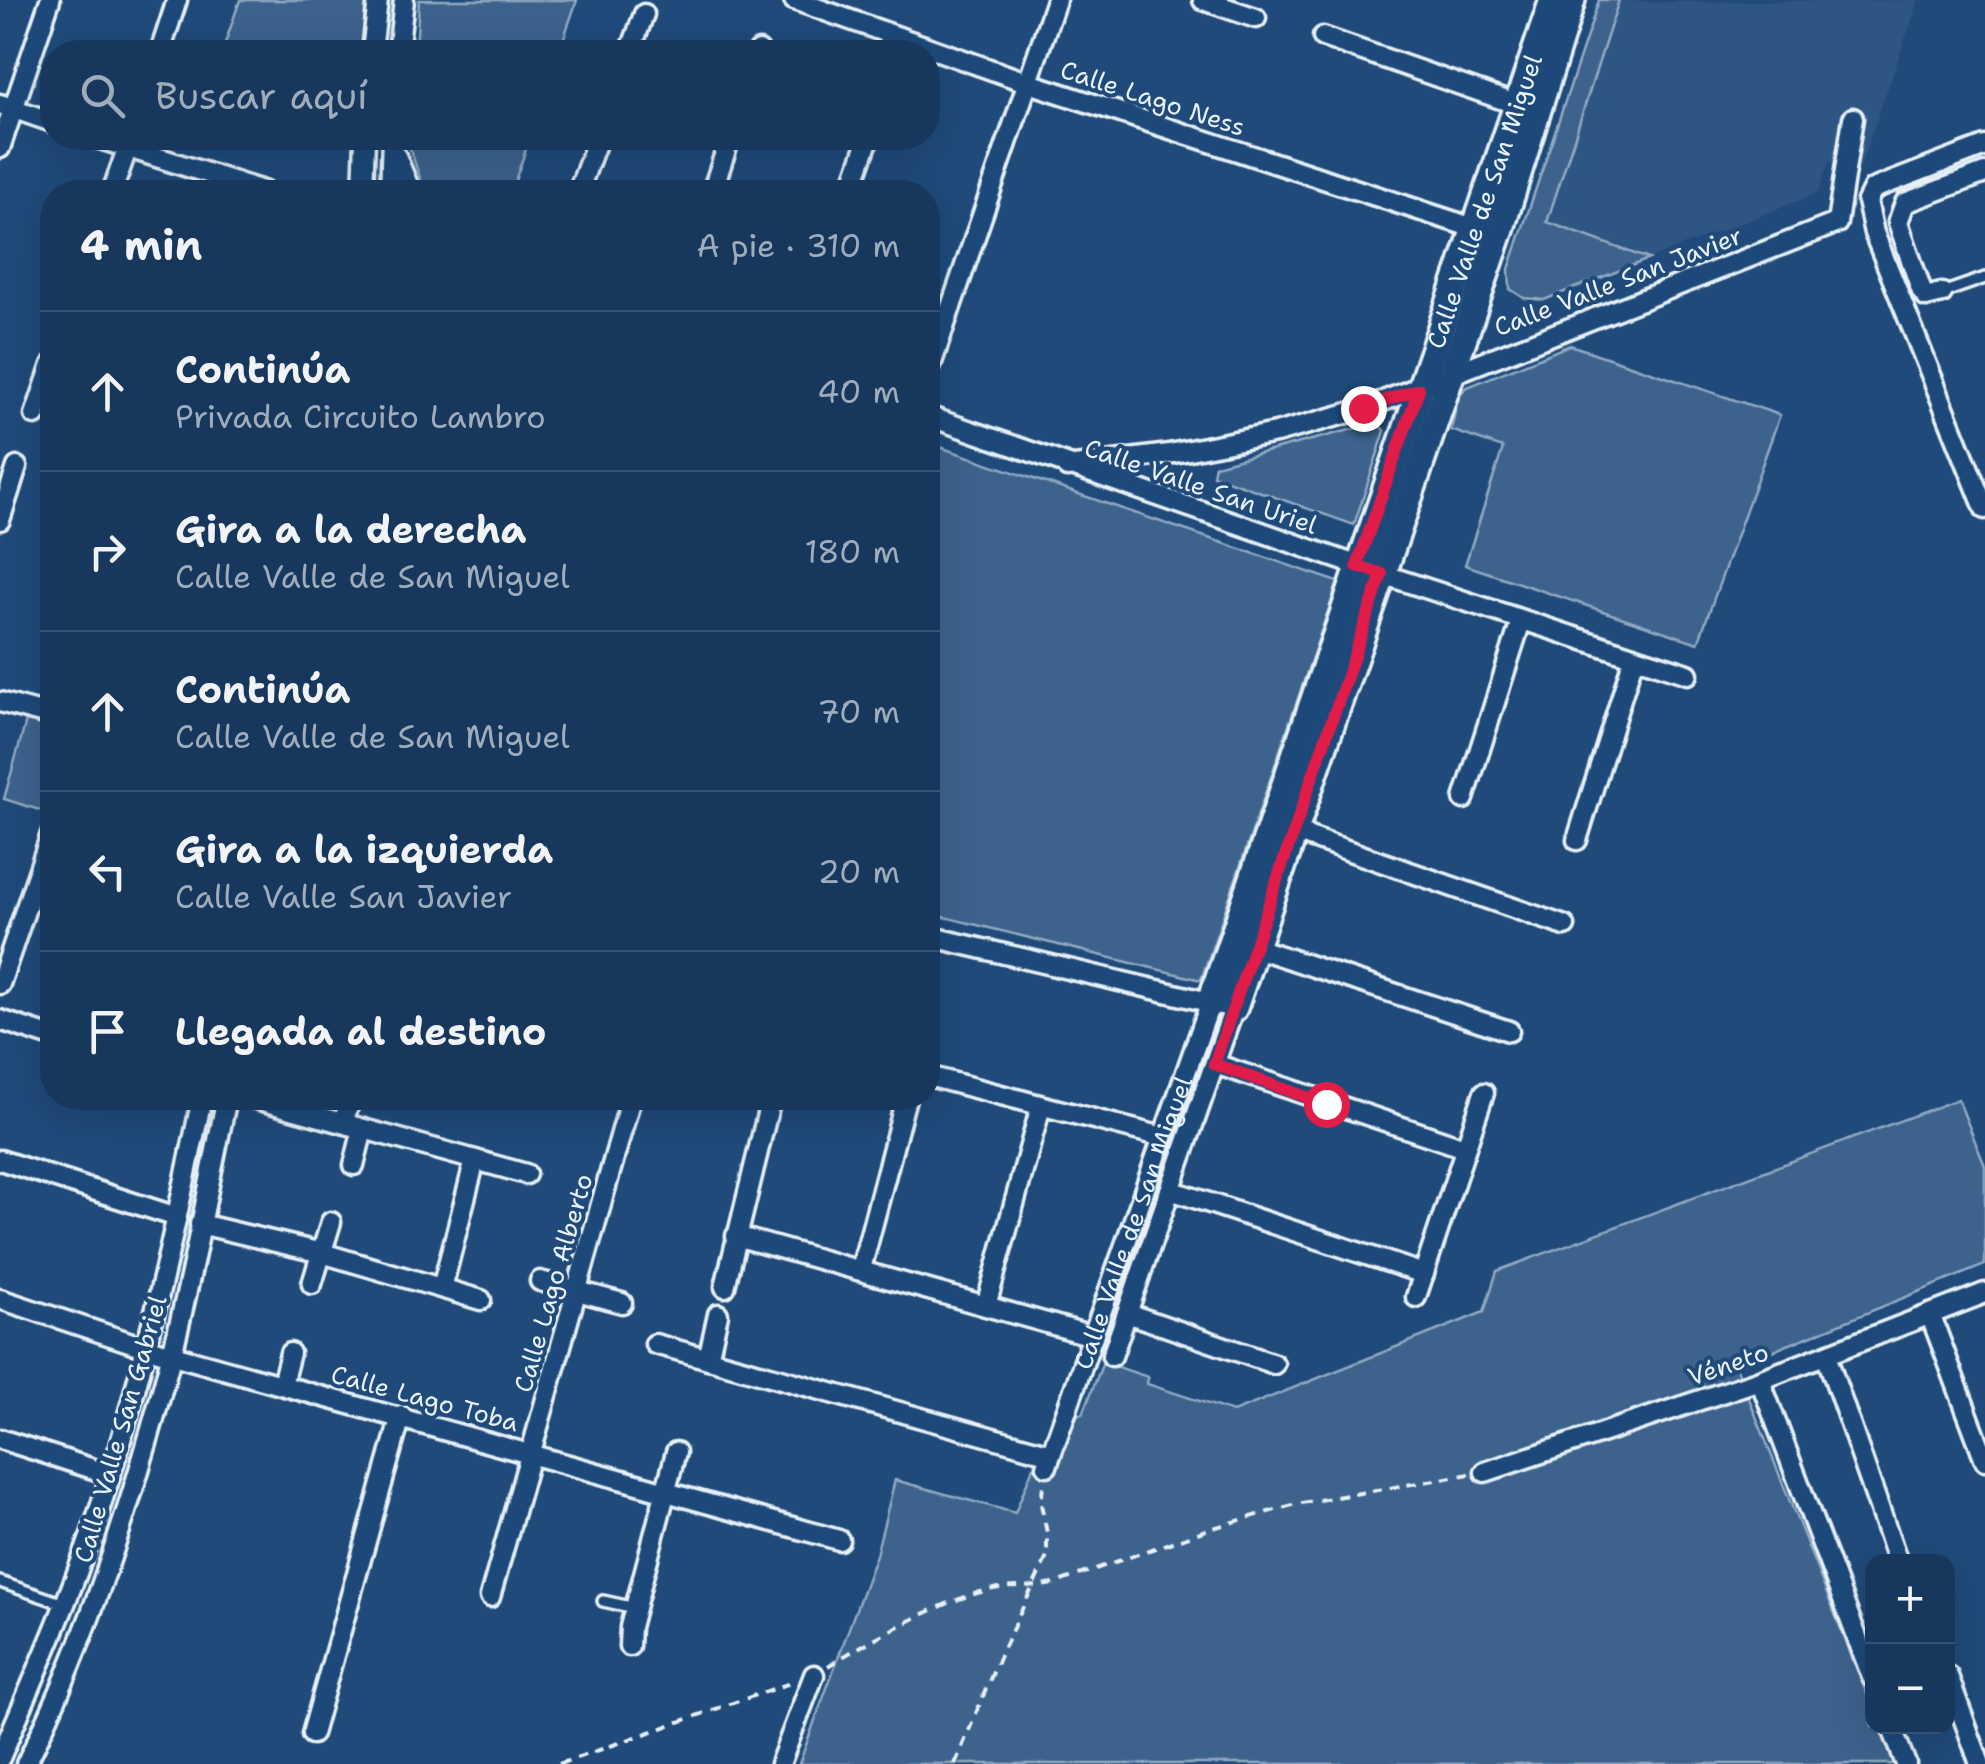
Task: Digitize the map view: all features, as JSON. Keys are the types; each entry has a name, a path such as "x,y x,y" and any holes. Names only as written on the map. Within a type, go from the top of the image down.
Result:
{"street":[{"path":"0,148 6,106 50,0"},
{"path":"164,40 178,0"},
{"path":"373,40 378,0"},
{"path":"399,40 404,0"},
{"name":"Calle Lago Ness","path":"794,0 907,40"},
{"path":"940,338 1056,0"},
{"path":"1204,0 1256,18"},
{"name":"Calle Valle de San Miguel","path":"1112,1356 1214,1064 1222,1006 1369,570 1450,374 1518,105 1553,0"},
{"name":"Calle Valle de San Miguel","path":"1049,1460 1164,1136 1253,947 1295,832 1419,389 1487,232 1572,0"},
{"path":"634,40 644,14"},
{"path":"1323,37 1518,105"},
{"name":"Calle Lago Ness","path":"940,52 1487,232"},
{"path":"6,106 40,118"},
{"name":"Calle Valle San Javier","path":"1068,467 1276,434 1419,389 1837,222 1852,118"},
{"path":"1985,146 1874,189 1867,201 1874,232 1985,509"},
{"path":"116,180 127,150"},
{"path":"149,150 232,180"},
{"path":"363,180 364,150"},
{"path":"390,180 392,150"},
{"path":"396,150 407,180"},
{"path":"582,180 594,150"},
{"path":"716,180 726,150"},
{"path":"854,180 865,150"},
{"path":"1942,292 1926,297 1922,292 1898,222 1905,203 1985,173"},
{"path":"35,416 40,401"},
{"name":"Calle Valle San Uriel","path":"940,420 1369,570 1688,674"},
{"path":"0,520 18,467"},
{"path":"1464,799 1521,621"},
{"path":"1577,840 1634,657"},
{"path":"0,702 40,713"},
{"path":"1295,832 1565,926"},
{"path":"0,984 6,948 40,867"},
{"path":"32,891 40,894"},
{"path":"940,939 1222,1006"},
{"path":"1253,947 1509,1030"},
{"path":"0,1020 40,1033"},
{"path":"1214,1064 1465,1148"},
{"path":"940,1079 1164,1136"},
{"path":"1416,1297 1484,1093"},
{"path":"986,1306 1041,1106"},
{"name":"Calle Valle San Gabriel","path":"0,1758 7,1722 65,1604 110,1474 177,1217 199,1110"},
{"name":"Calle Valle San Gabriel","path":"26,1764 51,1714 95,1604 172,1355 224,1110"},
{"path":"294,1110 526,1174"},
{"path":"344,1124 348,1110"},
{"name":"Calle Lago Alberto","path":"490,1598 628,1110"},
{"path":"725,1286 769,1110"},
{"path":"861,1270 903,1110"},
{"path":"354,1166 364,1129"},
{"path":"0,1160 177,1217"},
{"path":"442,1288 475,1160"},
{"path":"1170,1190 1424,1274"},
{"path":"312,1284 331,1222"},
{"path":"200,1224 322,1253 481,1300"},
{"path":"736,1236 1093,1336"},
{"path":"540,1282 622,1303"},
{"name":"Véneto","path":"1484,1472 1760,1380 1985,1293"},
{"name":"Calle Lago Toba","path":"0,1299 144,1348 839,1540"},
{"path":"1127,1313 1274,1364"},
{"path":"708,1358 718,1314"},
{"path":"1930,1314 1985,1460"},
{"path":"655,1344 1049,1460"},
{"path":"282,1384 290,1353"},
{"path":"1826,1355 1895,1554"},
{"path":"1760,1380 1865,1658"},
{"path":"312,1734 400,1416"},
{"path":"0,1439 110,1474"},
{"path":"630,1646 630,1627 676,1452"},
{"path":"780,1764 814,1675"},
{"path":"1955,1695 1980,1764"},
{"path":"1894,1734 1906,1764"}],"lane":[{"path":"1942,292 1985,278"},
{"path":"0,1582 65,1604"},
{"path":"603,1601 635,1608"}],"path":[{"path":"955,1764 1046,1557 1042,1504 1049,1460"},
{"path":"559,1764 814,1675 869,1640 969,1597 1000,1588 1029,1589 1054,1584 1206,1530 1296,1504 1484,1472"}],"shaded area":[{"path":"240,0 366,0 362,40 226,40"},
{"path":"419,0 577,0 563,40 417,40"},
{"path":"1599,0 1619,0 1547,222 1649,259 1544,300 1524,298 1510,289 1509,269"},
{"path":"1619,0 1919,0 1858,172 1829,161 1818,193 1649,259 1546,222"},
{"path":"410,150 526,150 515,180 421,180"},
{"path":"1570,345 1780,415 1698,643 1465,565 1503,448 1451,430 1458,399 1465,388"},
{"path":"1377,423 1385,431 1354,525 1213,475 1215,465"},
{"path":"940,447 1338,582 1201,980 940,916"},
{"path":"26,721 40,725 40,810 4,799"},
{"path":"1958,1099 1985,1166 1985,1265 1736,1366 1865,1689 1865,1734 1883,1734 1895,1764 799,1764 876,1555 895,1480 1015,1513 1033,1467 1053,1473 1078,1414 1083,1414 1103,1362 1148,1377 1147,1384 1233,1412 1484,1312 1497,1271"}],"route":[{"path":"1326,1104 1214,1064 1382,574 1357,566 1419,389 1363,408"}]}
